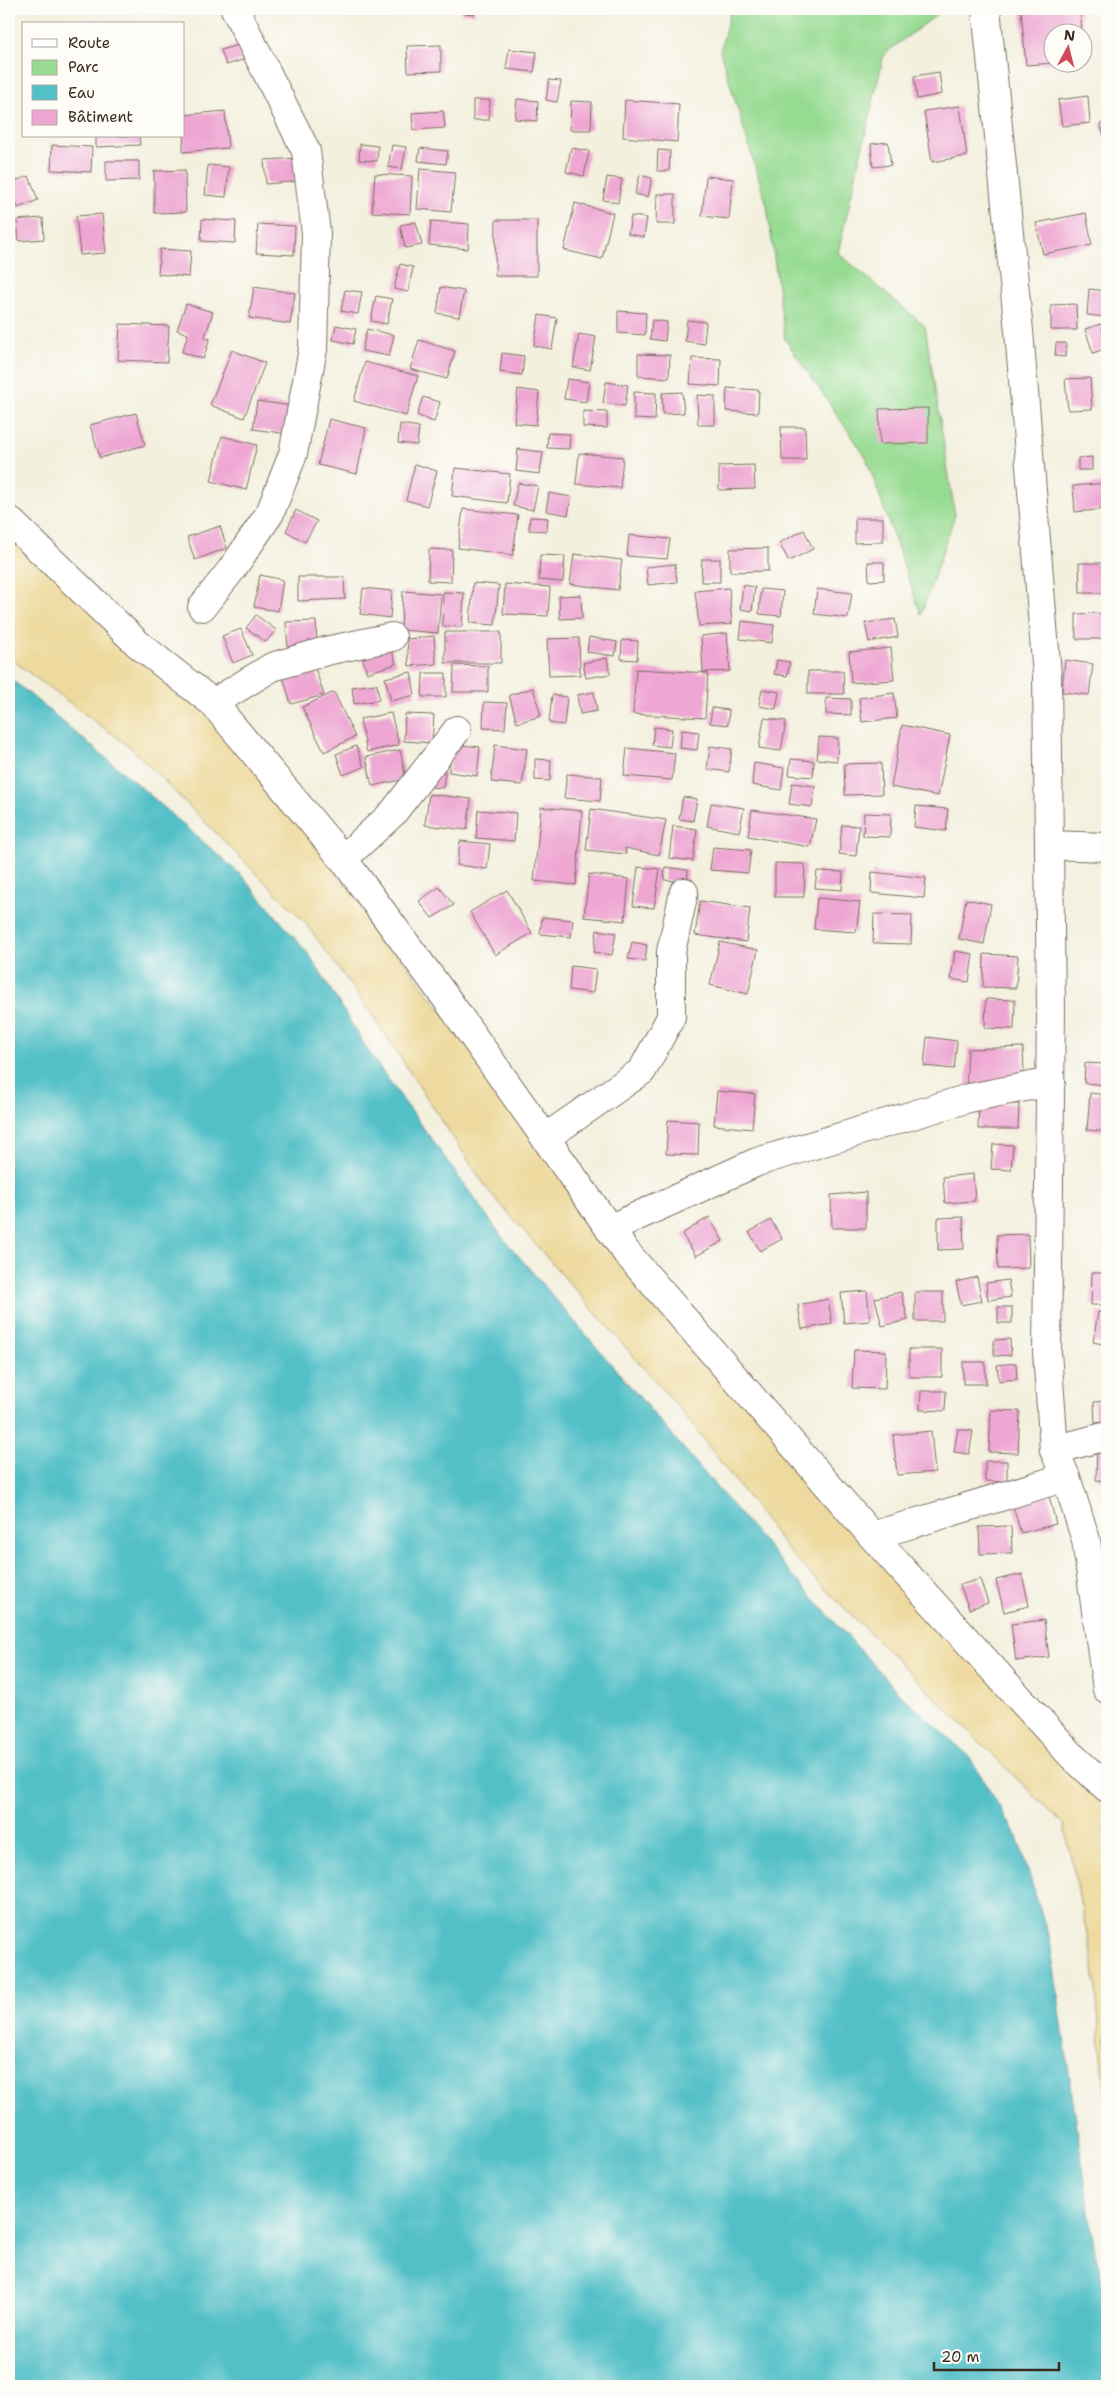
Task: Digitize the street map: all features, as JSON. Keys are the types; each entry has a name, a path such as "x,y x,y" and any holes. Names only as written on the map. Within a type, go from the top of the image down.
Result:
{"street":[{"path":"202,607 232,569 270,513 293,454 313,349 316,233 306,151 234,9"},
{"path":"986,9 1019,331 1047,676 1051,1082 1046,1342 1054,1450 1066,1477 1086,1540 1107,1689"},
{"path":"9,520 138,644 213,703 343,859 446,998 626,1252 872,1536 1072,1756 1107,1788"},
{"path":"213,703 272,667 326,651 392,637"},
{"path":"343,859 392,814 457,730"},
{"path":"1049,845 1107,847"},
{"path":"545,1138 642,1072 671,1017 671,952 684,892"},
{"path":"609,1229 757,1162 969,1098 1051,1082"},
{"path":"1054,1450 1107,1436"},
{"path":"872,1536 1066,1477"}],"green space":[{"path":"731,9 942,9 942,11 884,54 838,253 925,326 955,515 921,615 866,457 785,339 767,205 720,51"}],"sand":[{"path":"9,527 210,707 608,1229 1107,1781 1107,2113 1094,1967 1064,1825 793,1557 685,1415 488,1190 370,1012 305,922 130,747 9,658"}],"water":[{"path":"9,677 143,789 241,875 310,956 372,1057 503,1238 786,1568 898,1692 969,1756 1017,1836 1050,1941 1095,2252 1107,2300 1107,2386 9,2386"}],"building":[{"path":"461,9 475,9 475,14 461,13"},
{"path":"1021,9 1080,9 1081,22 1044,22 1044,64 1026,65"},
{"path":"241,44 246,59 226,65 221,50"},
{"path":"441,45 441,71 408,72 407,46"},
{"path":"509,49 537,52 534,72 506,69"},
{"path":"939,72 942,94 917,99 914,76"},
{"path":"549,80 561,81 557,102 546,100"},
{"path":"1088,96 1090,123 1062,126 1058,100"},
{"path":"517,99 538,101 537,121 515,119"},
{"path":"473,100 490,100 489,120 473,120"},
{"path":"625,100 679,104 677,142 623,137"},
{"path":"571,101 592,102 591,130 570,130"},
{"path":"960,106 967,156 932,162 924,111"},
{"path":"225,111 228,148 183,152 185,115"},
{"path":"443,111 445,128 413,130 412,113"},
{"path":"1107,122 1107,145 1100,124"},
{"path":"96,138 139,138 140,145 96,147"},
{"path":"888,142 891,165 873,167 871,144"},
{"path":"360,144 378,146 377,161 359,160"},
{"path":"52,145 92,147 91,172 51,170"},
{"path":"392,145 406,147 402,169 388,167"},
{"path":"9,148 15,164 9,166"},
{"path":"420,148 448,151 446,164 418,161"},
{"path":"571,148 589,151 584,176 566,172"},
{"path":"658,150 670,151 669,171 657,171"},
{"path":"300,158 301,181 266,184 264,160"},
{"path":"106,161 139,161 139,180 106,181"},
{"path":"208,165 229,167 226,197 205,195"},
{"path":"420,169 455,172 451,212 417,209"},
{"path":"185,170 186,212 154,213 154,171"},
{"path":"375,174 412,176 410,214 372,212"},
{"path":"640,175 652,178 648,197 635,194"},
{"path":"29,176 38,200 18,208 9,183"},
{"path":"706,176 733,179 729,219 702,216"},
{"path":"607,177 622,179 618,203 603,200"},
{"path":"657,194 675,194 675,224 656,224"},
{"path":"575,203 613,213 602,259 564,250"},
{"path":"1086,213 1092,245 1043,254 1036,223"},
{"path":"102,214 106,253 80,255 76,216"},
{"path":"631,216 647,218 644,237 628,234"},
{"path":"43,218 44,239 19,241 17,220"},
{"path":"202,219 236,221 235,243 201,241"},
{"path":"496,220 537,220 537,276 495,276"},
{"path":"431,221 469,224 468,249 429,245"},
{"path":"416,222 422,245 405,248 400,225"},
{"path":"258,224 295,226 294,255 256,253"},
{"path":"160,249 191,251 189,277 158,274"},
{"path":"400,264 413,267 408,292 394,289"},
{"path":"254,287 295,293 290,324 249,318"},
{"path":"441,287 464,291 459,317 437,313"},
{"path":"1089,289 1107,291 1106,317 1087,315"},
{"path":"345,290 362,292 358,314 341,311"},
{"path":"376,296 392,299 387,324 371,321"},
{"path":"186,304 213,312 205,337 210,339 203,359 182,352 188,334 177,330"},
{"path":"1076,304 1077,330 1051,330 1051,305"},
{"path":"618,311 646,313 645,335 618,333"},
{"path":"539,315 557,318 552,349 534,346"},
{"path":"652,320 667,322 665,341 650,339"},
{"path":"687,320 706,322 704,344 685,341"},
{"path":"120,324 169,326 167,362 118,360"},
{"path":"1101,324 1107,348 1093,353 1085,329"},
{"path":"336,325 356,329 353,344 333,340"},
{"path":"367,329 394,335 389,356 362,351"},
{"path":"579,334 596,337 590,370 573,367"},
{"path":"419,340 455,351 447,379 410,369"},
{"path":"1056,343 1066,343 1065,357 1055,356"},
{"path":"232,350 265,363 244,418 210,405"},
{"path":"502,353 524,356 522,375 500,372"},
{"path":"638,354 670,355 669,378 638,376"},
{"path":"692,358 721,359 720,386 690,384"},
{"path":"365,362 418,376 406,416 354,401"},
{"path":"1090,378 1092,409 1068,410 1065,379"},
{"path":"567,379 589,382 586,402 564,399"},
{"path":"606,382 628,385 625,406 603,403"},
{"path":"727,388 759,390 758,413 726,411"},
{"path":"518,389 539,392 536,425 514,423"},
{"path":"634,392 656,393 655,420 634,419"},
{"path":"682,392 684,413 663,414 662,393"},
{"path":"697,395 715,396 715,425 698,425"},
{"path":"423,397 440,402 434,422 417,415"},
{"path":"257,401 292,406 288,434 253,429"},
{"path":"928,408 928,443 880,444 879,409"},
{"path":"583,411 607,412 607,428 583,427"},
{"path":"136,413 145,445 100,458 90,425"},
{"path":"329,419 366,428 357,474 318,465"},
{"path":"400,424 419,427 417,445 398,443"},
{"path":"781,427 805,427 806,460 782,460"},
{"path":"548,433 570,434 569,449 547,448"},
{"path":"222,436 257,445 246,490 211,481"},
{"path":"518,449 543,452 540,474 516,471"},
{"path":"579,453 623,457 620,488 576,484"},
{"path":"1092,457 1092,470 1078,470 1078,458"},
{"path":"415,464 437,471 427,506 406,500"},
{"path":"754,465 755,489 719,490 719,466"},
{"path":"455,468 510,474 507,503 452,496"},
{"path":"518,483 538,486 533,510 513,506"},
{"path":"1107,483 1107,509 1075,512 1073,486"},
{"path":"549,493 571,497 568,515 546,511"},
{"path":"463,509 518,515 513,555 458,548"},
{"path":"296,510 317,521 305,542 286,531"},
{"path":"530,517 548,518 547,531 529,530"},
{"path":"855,518 883,518 883,542 855,543"},
{"path":"220,526 227,548 195,560 187,537"},
{"path":"804,530 813,549 789,561 779,543"},
{"path":"629,535 670,539 667,559 627,556"},
{"path":"768,548 768,571 730,572 730,549"},
{"path":"429,549 452,550 451,582 428,581"},
{"path":"574,554 622,560 618,590 570,584"},
{"path":"540,555 565,556 563,582 539,580"},
{"path":"702,559 720,559 720,582 701,582"},
{"path":"868,562 884,562 884,580 869,581"},
{"path":"1079,563 1107,563 1107,593 1080,593"},
{"path":"675,564 677,582 648,585 646,567"},
{"path":"260,575 283,580 278,611 254,607"},
{"path":"298,577 344,577 345,599 298,601"},
{"path":"473,583 499,585 495,625 470,623"},
{"path":"505,584 550,587 548,616 503,614"},
{"path":"743,585 755,587 752,611 740,609"},
{"path":"363,588 392,591 390,618 360,614"},
{"path":"729,588 732,624 699,626 695,591"},
{"path":"761,589 783,591 781,616 759,614"},
{"path":"817,589 852,593 848,618 814,614"},
{"path":"403,591 441,594 438,633 401,630"},
{"path":"443,592 464,593 462,627 442,626"},
{"path":"581,595 582,618 560,619 559,596"},
{"path":"1107,613 1107,639 1076,639 1076,614"},
{"path":"256,615 276,630 266,642 246,628"},
{"path":"895,619 898,637 869,642 865,623"},
{"path":"316,621 317,648 288,649 286,622"},
{"path":"742,621 774,625 772,643 740,639"},
{"path":"241,629 252,655 233,663 222,636"},
{"path":"445,632 501,632 501,663 445,663"},
{"path":"727,633 730,671 703,672 701,636"},
{"path":"434,636 436,664 409,666 407,639"},
{"path":"589,637 617,642 615,656 587,652"},
{"path":"579,638 580,675 549,676 547,639"},
{"path":"622,640 638,641 637,660 621,659"},
{"path":"389,641 396,664 367,673 360,649"},
{"path":"891,648 894,680 851,683 849,652"},
{"path":"607,658 610,674 586,678 583,663"},
{"path":"777,660 790,662 787,676 774,674"},
{"path":"1065,660 1093,664 1089,695 1062,692"},
{"path":"454,665 488,666 488,692 453,692"},
{"path":"315,668 324,695 291,704 283,677"},
{"path":"636,669 708,673 705,718 633,714"},
{"path":"808,671 843,671 844,694 808,694"},
{"path":"411,672 415,695 391,701 385,678"},
{"path":"423,673 446,673 446,697 422,697"},
{"path":"377,684 379,700 354,704 352,687"},
{"path":"533,688 541,716 517,723 509,695"},
{"path":"762,689 779,692 776,709 759,706"},
{"path":"334,692 355,737 324,752 302,707"},
{"path":"594,692 597,711 580,714 577,695"},
{"path":"894,693 897,718 862,722 859,698"},
{"path":"552,695 567,697 564,725 549,723"},
{"path":"826,698 851,699 851,715 826,714"},
{"path":"484,702 507,703 505,729 483,728"},
{"path":"712,708 729,710 728,725 710,723"},
{"path":"391,713 399,745 367,752 360,719"},
{"path":"405,714 434,715 432,743 404,741"},
{"path":"764,718 786,721 781,751 759,748"},
{"path":"902,725 950,735 938,796 891,787"},
{"path":"654,727 672,729 670,747 652,745"},
{"path":"682,730 699,732 697,750 680,748"},
{"path":"819,737 838,738 837,761 817,759"},
{"path":"452,744 480,747 477,776 449,772"},
{"path":"495,745 527,749 522,785 491,782"},
{"path":"356,746 364,767 343,775 336,754"},
{"path":"710,746 732,749 729,772 707,769"},
{"path":"627,748 675,753 672,780 624,776"},
{"path":"400,750 406,779 372,786 366,757"},
{"path":"535,759 551,760 550,781 535,780"},
{"path":"791,759 814,761 813,777 789,775"},
{"path":"754,763 784,768 781,790 752,785"},
{"path":"881,763 882,794 845,795 844,764"},
{"path":"432,770 445,772 443,788 430,787"},
{"path":"567,774 602,777 600,801 564,798"},
{"path":"792,783 815,786 812,807 789,804"},
{"path":"429,794 471,799 467,830 425,825"},
{"path":"683,797 697,799 693,821 679,819"},
{"path":"711,803 744,808 739,832 707,826"},
{"path":"916,806 948,809 946,831 914,827"},
{"path":"541,807 582,811 576,885 534,881"},
{"path":"591,809 666,820 659,855 625,848 626,854 586,850"},
{"path":"478,810 516,813 514,841 476,838"},
{"path":"752,810 816,819 810,847 748,836"},
{"path":"864,813 891,814 890,837 863,836"},
{"path":"842,825 859,826 856,856 839,854"},
{"path":"673,826 697,829 693,861 669,858"},
{"path":"460,841 490,844 487,869 457,865"},
{"path":"713,847 751,850 748,873 710,870"},
{"path":"775,863 805,864 804,897 775,897"},
{"path":"638,867 660,869 654,908 633,906"},
{"path":"665,867 688,870 687,882 664,880"},
{"path":"817,871 843,872 842,890 815,888"},
{"path":"872,872 926,878 924,898 871,893"},
{"path":"589,874 629,879 625,921 584,917"},
{"path":"439,887 454,905 432,918 419,901"},
{"path":"507,890 532,933 495,955 470,912"},
{"path":"817,898 860,902 856,932 814,929"},
{"path":"966,899 991,904 984,944 959,939"},
{"path":"700,901 750,908 746,942 695,935"},
{"path":"874,914 912,915 911,944 873,943"},
{"path":"542,917 573,920 571,937 540,934"},
{"path":"597,930 616,933 612,955 594,952"},
{"path":"632,942 647,945 645,961 628,959"},
{"path":"720,942 758,950 748,994 710,985"},
{"path":"955,951 973,954 969,982 951,979"},
{"path":"984,954 1018,956 1016,988 983,987"},
{"path":"571,966 596,969 593,993 569,990"},
{"path":"986,999 1015,1000 1014,1029 985,1028"},
{"path":"927,1037 957,1041 954,1069 924,1066"},
{"path":"1023,1047 1024,1072 966,1090 968,1049"},
{"path":"1085,1063 1107,1064 1107,1085 1084,1083"},
{"path":"717,1091 755,1094 752,1129 714,1125"},
{"path":"1090,1093 1107,1095 1107,1132 1087,1130"},
{"path":"979,1103 1019,1104 1018,1129 978,1129"},
{"path":"668,1120 699,1122 698,1155 666,1154"},
{"path":"993,1144 1013,1145 1011,1170 991,1169"},
{"path":"973,1174 975,1201 945,1203 943,1177"},
{"path":"866,1192 866,1228 832,1228 831,1195"},
{"path":"709,1217 723,1241 696,1256 682,1234"},
{"path":"963,1217 964,1249 938,1250 938,1218"},
{"path":"771,1220 782,1239 760,1251 749,1232"},
{"path":"1028,1234 1029,1268 998,1269 997,1235"},
{"path":"1092,1273 1107,1273 1107,1305 1091,1305"},
{"path":"977,1277 982,1301 961,1305 956,1282"},
{"path":"1008,1280 1011,1297 988,1300 986,1283"},
{"path":"867,1291 870,1321 844,1323 841,1293"},
{"path":"901,1292 908,1320 882,1326 875,1298"},
{"path":"915,1292 943,1292 943,1321 915,1321"},
{"path":"828,1299 832,1324 802,1329 798,1305"},
{"path":"998,1307 1012,1307 1012,1323 998,1323"},
{"path":"1098,1312 1107,1313 1107,1345 1093,1342"},
{"path":"1010,1339 1011,1355 994,1356 994,1340"},
{"path":"909,1349 942,1349 942,1377 909,1377"},
{"path":"854,1350 886,1351 885,1389 852,1388"},
{"path":"963,1362 985,1362 986,1384 963,1384"},
{"path":"1016,1363 1017,1379 999,1381 997,1365"},
{"path":"921,1391 946,1391 945,1411 920,1410"},
{"path":"1107,1401 1107,1422 1095,1423 1094,1402"},
{"path":"991,1410 1020,1411 1018,1453 989,1452"},
{"path":"958,1429 973,1431 969,1454 954,1452"},
{"path":"931,1431 935,1472 897,1475 893,1435"},
{"path":"1097,1447 1107,1448 1107,1481 1096,1480"},
{"path":"985,1461 1007,1461 1007,1482 985,1481"},
{"path":"1049,1496 1056,1524 1021,1533 1013,1506"},
{"path":"1011,1526 1012,1553 980,1554 979,1527"},
{"path":"1022,1574 1029,1606 1004,1612 996,1580"},
{"path":"980,1579 988,1603 969,1609 960,1585"},
{"path":"1044,1620 1049,1657 1016,1661 1011,1624"}]}
